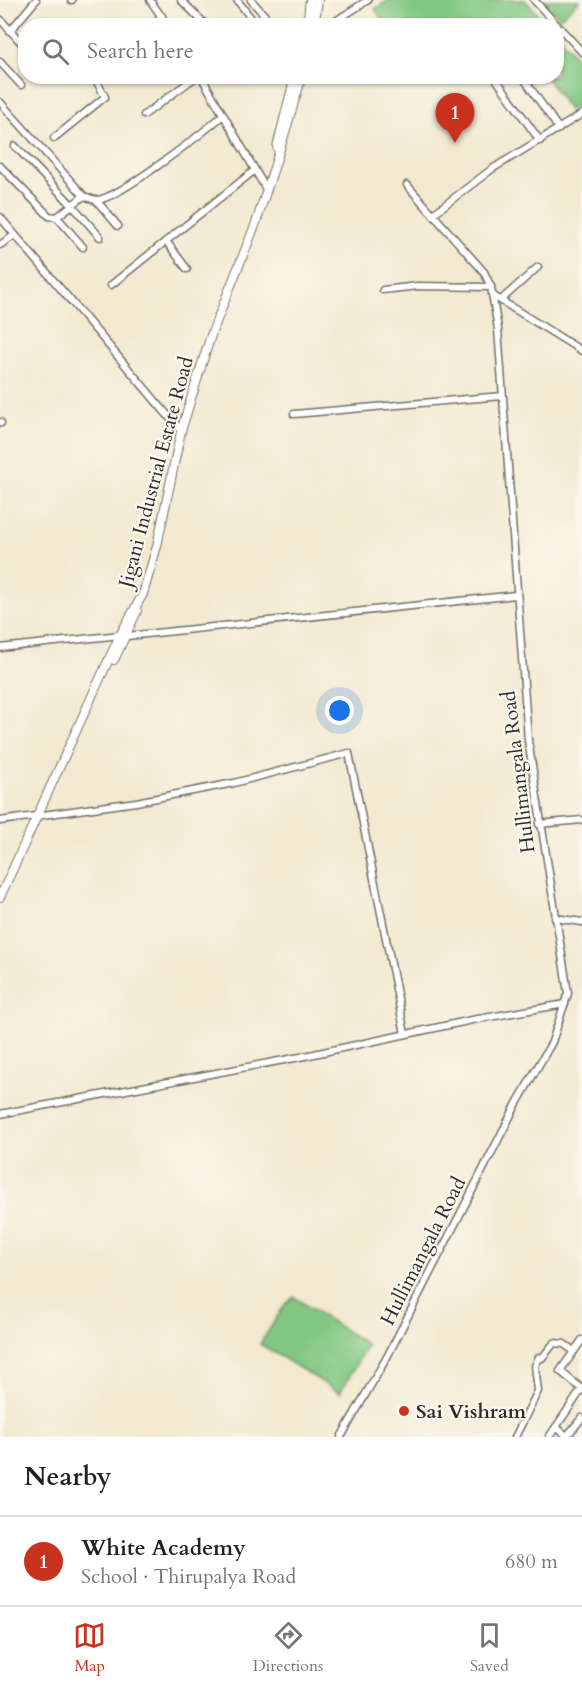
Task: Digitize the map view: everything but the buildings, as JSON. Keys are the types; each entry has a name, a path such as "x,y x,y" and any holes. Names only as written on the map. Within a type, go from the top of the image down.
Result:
{"main road":[{"path":"308,18 310,0"},
{"path":"315,18 318,0"},
{"name":"Jigani Industrial Estate Road","path":"38,816 143,594 157,546 181,431 211,335 267,192 279,152 277,147 293,84"},
{"path":"279,152 286,137 300,84"},
{"path":"0,897 38,816"}],"street":[{"path":"21,18 36,0"},
{"path":"150,0 162,16"},
{"path":"181,0 199,18"},
{"path":"237,0 251,18"},
{"path":"252,0 267,18"},
{"path":"340,18 368,0"},
{"path":"534,0 551,18"},
{"path":"0,19 18,40"},
{"path":"10,31 18,21"},
{"path":"564,32 582,52"},
{"path":"0,62 18,82"},
{"path":"54,138 105,97 98,84"},
{"path":"144,115 188,84"},
{"path":"204,84 267,192"},
{"path":"500,84 540,141"},
{"path":"528,84 559,129"},
{"path":"0,102 84,196 96,200 118,226"},
{"path":"433,214 492,169 582,114"},
{"path":"96,200 112,195 182,148 223,115"},
{"path":"15,146 100,237"},
{"path":"0,166 49,216 57,217 83,247"},
{"path":"111,285 255,171"},
{"name":"Hullimangala Road","path":"341,1437 387,1358 516,1105 552,1042 568,993 539,824 528,740 498,329 491,291 484,272 408,185"},
{"path":"57,217 84,196"},
{"path":"0,217 181,431"},
{"path":"0,244 15,235"},
{"path":"166,241 187,269"},
{"path":"501,300 538,267"},
{"path":"382,290 418,286 491,291 501,300 582,351"},
{"path":"294,414 502,396"},
{"path":"0,648 516,594"},
{"path":"0,820 136,802 234,783 348,753 405,1034"},
{"path":"539,824 582,820"},
{"path":"555,918 582,922"},
{"path":"0,1114 405,1034 565,1005"},
{"path":"515,1437 538,1391 535,1366 539,1357 542,1358 554,1343 564,1344 574,1351"},
{"path":"549,1437 582,1389 560,1371 581,1344"},
{"path":"556,1427 567,1436 582,1418"}],"green space":[{"path":"389,0 525,0 542,18 381,18 375,9"},
{"path":"542,0 580,0 560,18"},
{"path":"564,43 582,64 582,102 569,110 551,84 564,84"},
{"path":"294,1297 367,1345 340,1393 260,1344 284,1306"}],"place":[{"name":"White Academy","path":"455,143"},
{"name":"Sai Vishram","path":"404,1411"}]}
